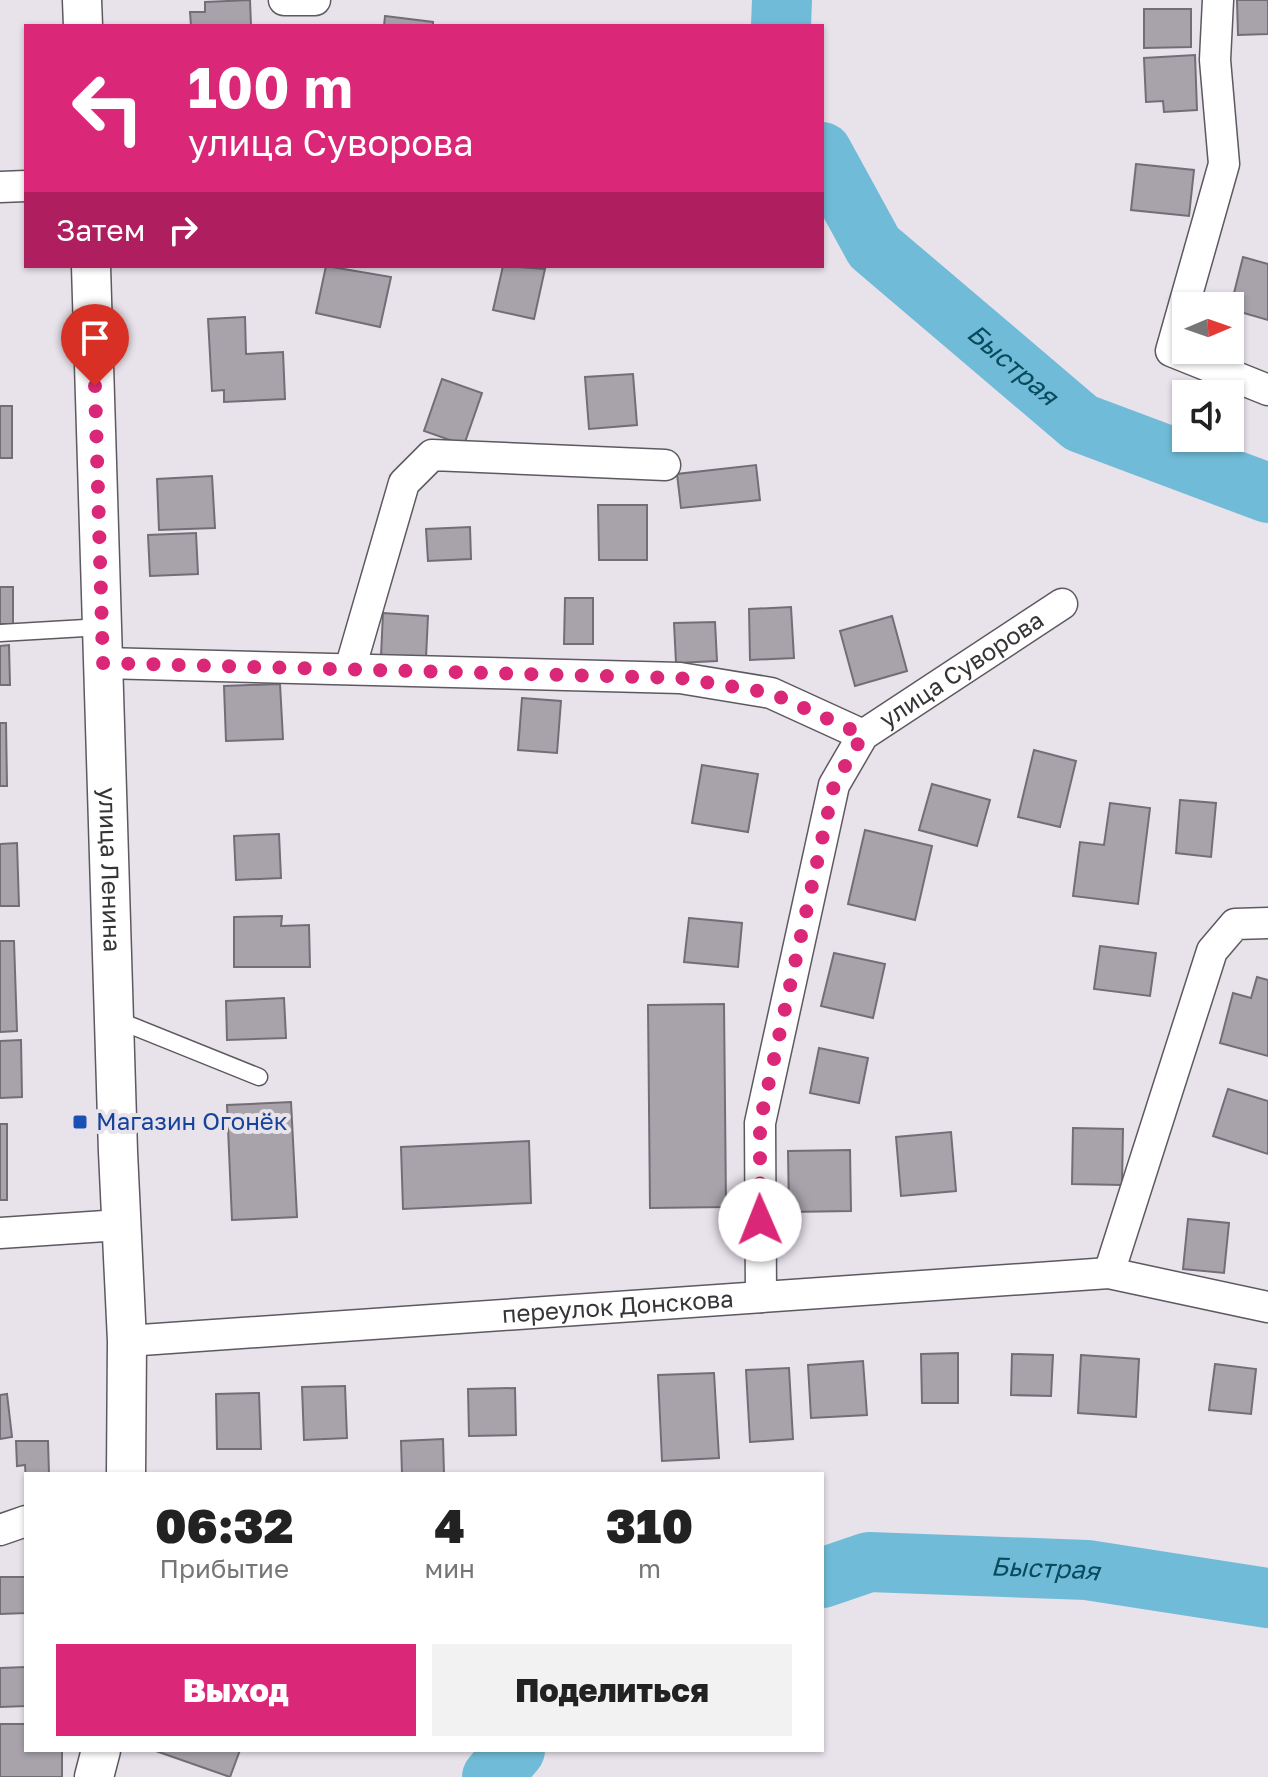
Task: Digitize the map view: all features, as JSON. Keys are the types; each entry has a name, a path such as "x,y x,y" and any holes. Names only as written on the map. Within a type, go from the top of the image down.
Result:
{"street":[{"path":"82,0 83,24"},
{"path":"284,0 315,0"},
{"path":"1218,0 1215,60 1224,164 1171,351 1268,390"},
{"path":"0,187 24,186"},
{"name":"улица Ленина","path":"91,268 120,1225 127,1341 126,1472"},
{"path":"350,669 404,483 432,455 665,465"},
{"name":"улица Суворова","path":"102,645 350,669 680,678 771,693 863,735 1062,604"},
{"path":"761,1297 760,1123 834,785 863,735"},
{"path":"1109,1273 1212,951 1235,924 1268,923"},
{"path":"0,1233 120,1225"},
{"name":"переулок Донскова","path":"127,1341 1109,1273 1268,1307"},
{"path":"0,1530 24,1522"},
{"path":"94,1777 100,1752"}],"lane":[{"path":"0,633 102,645"},
{"path":"114,1018 259,1077"}],"building":[{"path":"250,0 251,24 191,24 190,12 205,12 205,2"},
{"path":"1237,0 1268,0 1268,34 1238,35"},
{"path":"1144,9 1191,9 1191,47 1144,48"},
{"path":"385,16 433,22 433,24 384,24"},
{"path":"1195,55 1197,110 1164,112 1163,101 1146,102 1144,58"},
{"path":"1136,164 1194,170 1189,216 1131,210"},
{"path":"1243,257 1268,264 1268,320 1244,313 1244,292 1234,292"},
{"path":"326,268 391,277 380,327 316,313"},
{"path":"503,268 545,269 534,319 493,310"},
{"path":"245,317 246,354 283,352 285,399 224,402 224,390 212,391 208,319"},
{"path":"633,374 637,425 589,429 585,377"},
{"path":"442,379 482,393 464,445 424,431"},
{"path":"0,406 12,406 12,458 0,458"},
{"path":"756,465 760,500 681,508 677,474"},
{"path":"212,476 215,528 159,530 157,479"},
{"path":"598,505 647,505 647,560 599,560"},
{"path":"470,527 471,559 428,561 426,529"},
{"path":"196,533 198,574 150,576 148,535"},
{"path":"0,587 13,587 13,624 0,624"},
{"path":"565,598 593,598 593,644 564,644"},
{"path":"791,607 794,658 750,660 749,609"},
{"path":"383,613 428,616 426,658 381,656"},
{"path":"892,616 907,671 855,686 840,631"},
{"path":"715,622 717,661 676,663 674,623"},
{"path":"9,645 10,685 0,685 0,646"},
{"path":"280,684 283,739 226,741 224,686"},
{"path":"522,698 561,701 557,753 518,750"},
{"path":"0,723 6,723 7,786 0,786"},
{"path":"1034,750 1076,761 1060,827 1018,817"},
{"path":"702,765 758,774 748,832 692,823"},
{"path":"932,784 990,800 977,846 919,830"},
{"path":"1180,800 1216,803 1211,857 1176,853"},
{"path":"1110,803 1150,808 1138,904 1073,896 1080,842 1104,845"},
{"path":"865,830 932,846 915,920 848,904"},
{"path":"279,834 281,878 236,880 234,836"},
{"path":"17,843 19,906 0,906 0,844"},
{"path":"282,916 281,926 309,925 310,967 234,967 234,917"},
{"path":"689,918 742,923 738,967 684,962"},
{"path":"0,941 14,941 17,1031 0,1032"},
{"path":"1100,946 1156,953 1150,996 1094,989"},
{"path":"834,953 885,964 873,1018 821,1006"},
{"path":"1257,977 1268,980 1268,1056 1220,1043 1233,993 1251,998"},
{"path":"284,998 286,1038 227,1040 226,1001"},
{"path":"724,1004 726,1207 650,1208 648,1005"},
{"path":"21,1040 22,1097 0,1098 0,1041"},
{"path":"819,1048 868,1058 859,1103 810,1093"},
{"path":"1228,1089 1268,1101 1268,1154 1213,1136"},
{"path":"291,1102 297,1217 232,1220 227,1105"},
{"path":"0,1124 7,1124 7,1200 0,1200"},
{"path":"1073,1128 1123,1129 1122,1185 1072,1184"},
{"path":"951,1132 956,1191 901,1196 896,1137"},
{"path":"529,1141 531,1203 403,1209 401,1147"},
{"path":"850,1150 851,1211 789,1212 788,1151"},
{"path":"1188,1219 1229,1223 1224,1273 1183,1269"},
{"path":"958,1353 958,1403 922,1403 921,1354"},
{"path":"1012,1354 1053,1355 1051,1396 1011,1395"},
{"path":"1081,1355 1139,1359 1136,1417 1078,1413"},
{"path":"863,1361 867,1415 811,1418 808,1365"},
{"path":"1215,1364 1256,1369 1251,1414 1209,1410"},
{"path":"789,1368 793,1439 750,1442 746,1370"},
{"path":"714,1373 719,1458 662,1461 658,1375"},
{"path":"345,1386 347,1438 304,1440 302,1387"},
{"path":"515,1388 516,1435 469,1436 468,1389"},
{"path":"259,1393 261,1449 217,1449 216,1394"},
{"path":"7,1394 12,1437 0,1439 0,1395"},
{"path":"443,1439 444,1472 402,1472 401,1441"},
{"path":"16,1441 48,1441 49,1472 25,1472 25,1465 17,1466"},
{"path":"0,1577 24,1577 24,1613 0,1614"},
{"path":"24,1667 24,1706 0,1707 0,1668"},
{"path":"0,1724 24,1724 24,1752 62,1752 62,1777 0,1777"},
{"path":"159,1752 239,1752 230,1777"}],"waterway":[{"name":"Быстрая","path":"781,24 782,0"},
{"name":"Быстрая","path":"824,156 874,247 1081,423 1268,493"},
{"name":"Быстрая","path":"824,1577 869,1562 1087,1570 1268,1598"},
{"name":"Быстрая","path":"492,1777 513,1752"}],"place":[{"name":"Магазин Огонёк","path":"80,1122"}],"route":[{"path":"95,386 103,663 680,678 771,693 863,735 834,785 760,1123 760,1220"}]}
